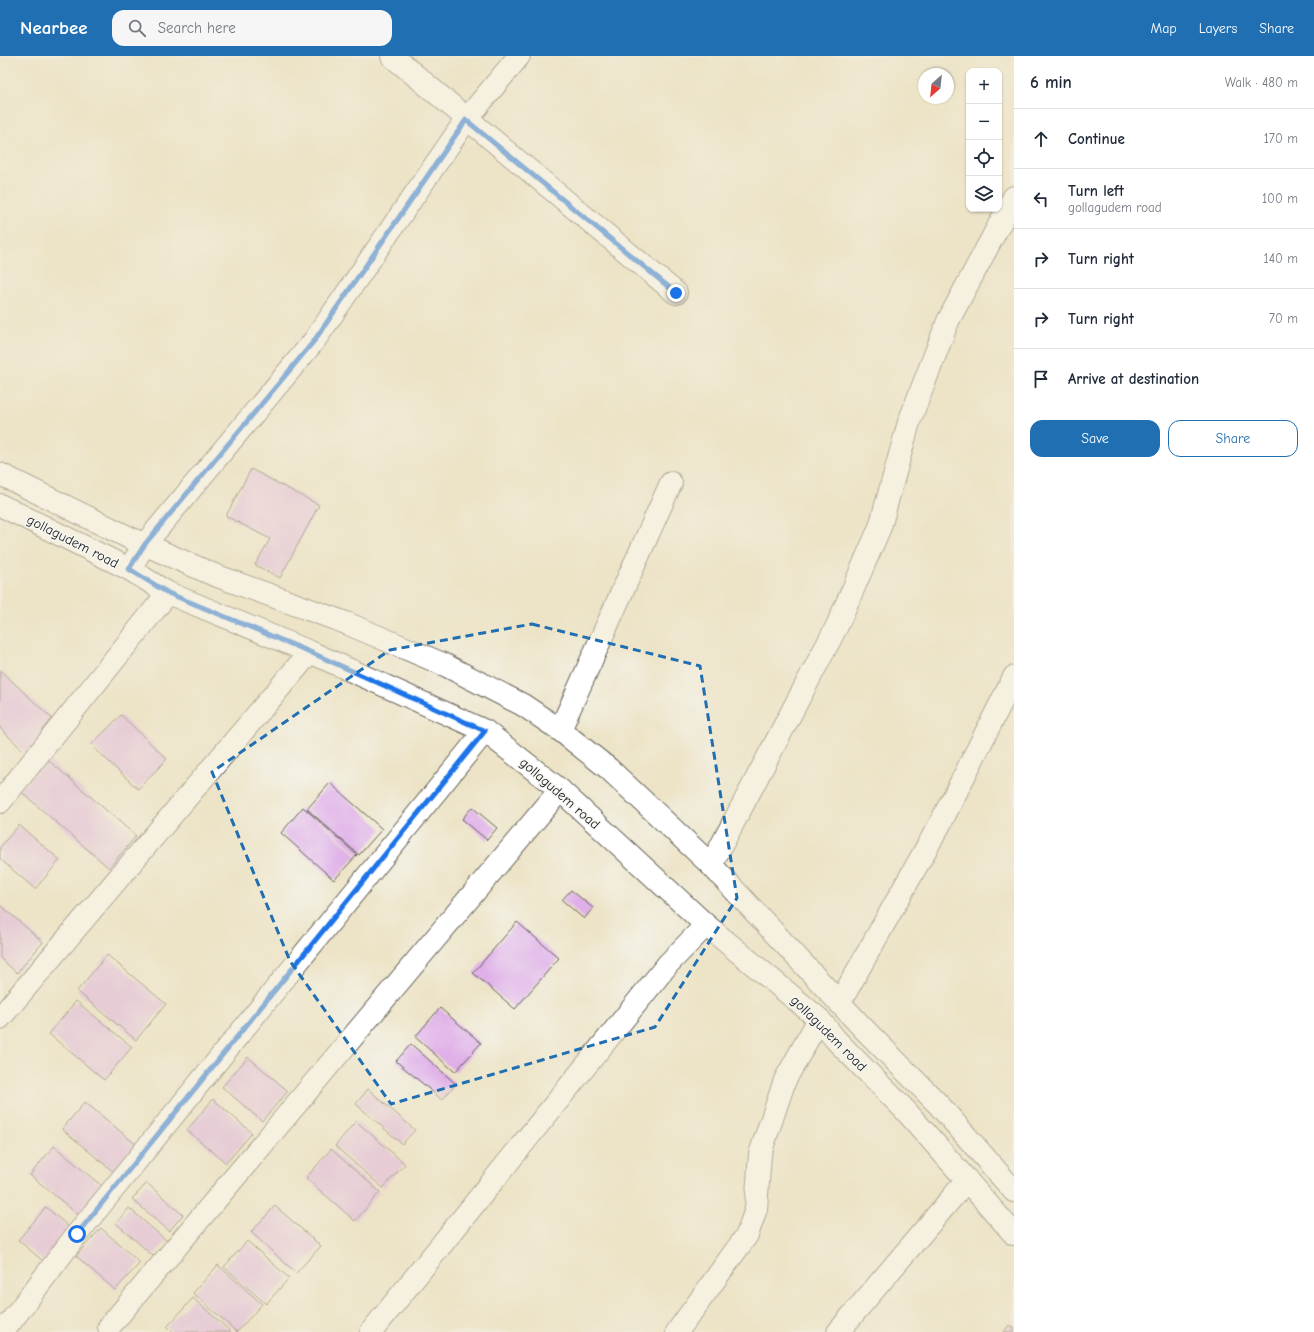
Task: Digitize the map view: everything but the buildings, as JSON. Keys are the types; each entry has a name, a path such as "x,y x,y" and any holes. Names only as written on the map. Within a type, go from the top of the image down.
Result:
{"street":[{"path":"392,56 466,120 676,293"},
{"path":"129,569 145,544 314,341 466,120 519,56"},
{"path":"711,865 837,626 880,527 909,422 948,321 1014,197"},
{"name":"gollagudem road","path":"0,474 145,544 212,574 346,623 445,665 523,705 560,730 609,769 711,865 939,1105 1014,1191"},
{"path":"560,730 672,483"},
{"name":"gollagudem road","path":"0,505 129,569 168,593 310,652 485,731 560,790 706,925 819,1019 836,1040 906,1111 1014,1234"},
{"path":"0,802 168,593"},
{"path":"0,1018 310,652"},
{"path":"840,1002 940,824 1014,677"},
{"path":"3,1332 77,1234 485,731"},
{"path":"109,1327 560,790"},
{"path":"371,1332 668,964 706,925"},
{"path":"677,1332 746,1235 756,1210 760,1154 785,1080 819,1019"},
{"path":"838,1332 967,1180"}],"highlighted area":[{"path":"532,624 700,666 737,898 655,1027 391,1104 290,961 212,772 390,650"}],"route":[{"path":"77,1234 485,731 437,708 310,652 168,593 129,569 145,544 314,341 466,120 676,293"}]}
